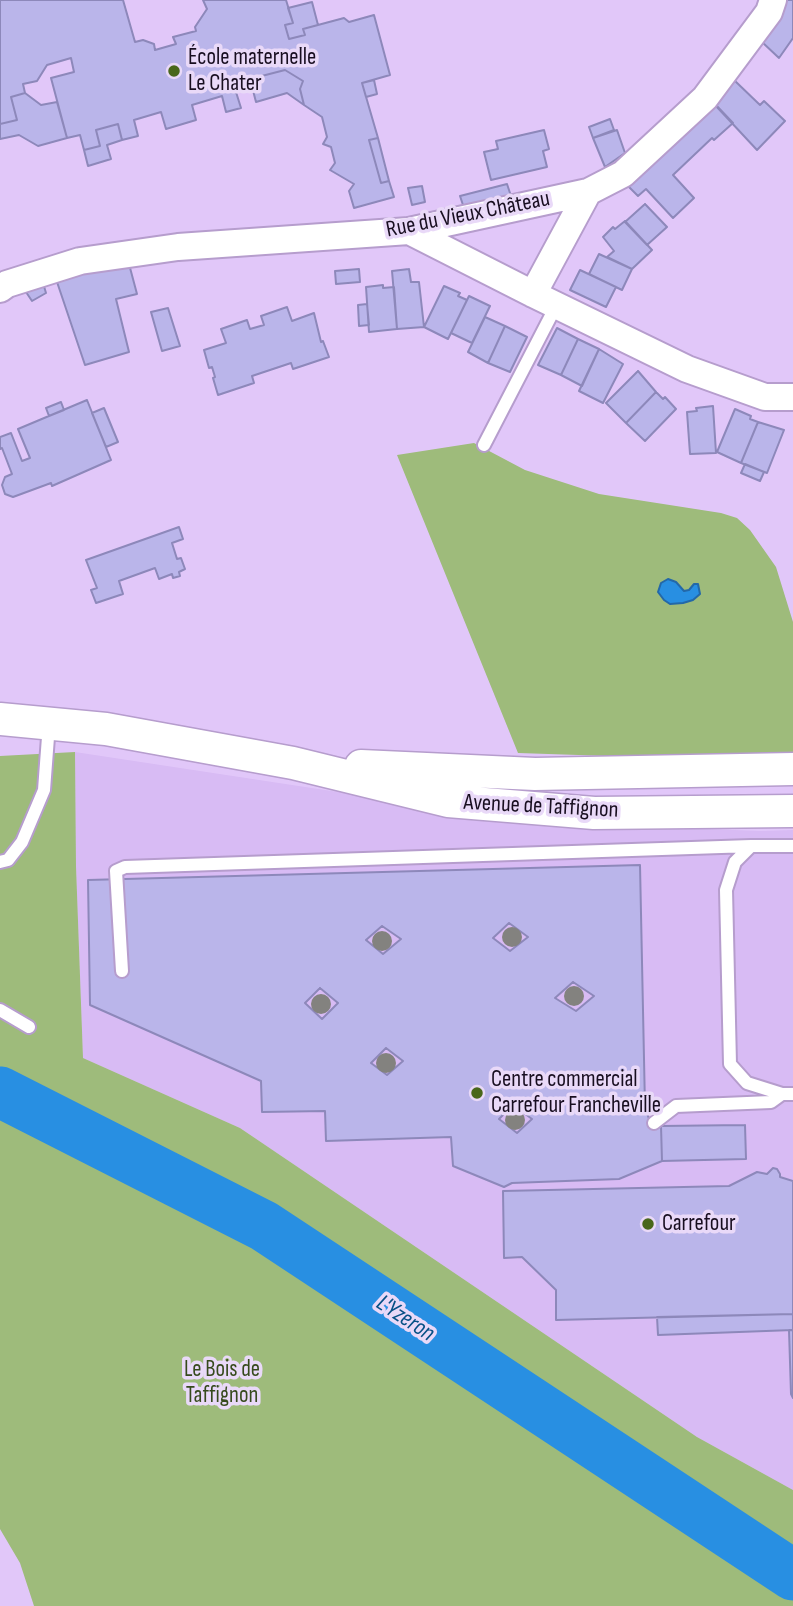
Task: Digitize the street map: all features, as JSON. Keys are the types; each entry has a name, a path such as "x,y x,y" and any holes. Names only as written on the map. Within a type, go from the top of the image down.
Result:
{"street":[{"name":"Rue du Vieux Château","path":"0,289 7,284 80,261 178,247 409,231 588,191 623,174 705,98 769,12 774,0"},
{"path":"544,300 588,191"},
{"path":"409,231 687,369 765,397 793,397"},
{"name":"Avenue de Taffignon","path":"0,719 106,729 293,763 448,802 594,813 793,811"},
{"name":"Avenue de Taffignon","path":"293,763 535,774 793,769"}],"lane":[{"path":"484,445 544,300"},
{"path":"0,862 8,860 22,842 44,790 49,723"},
{"path":"751,846 735,862 726,890 730,1064 747,1083 788,1094"},
{"path":"122,971 116,872 125,867 793,846"},
{"path":"0,1010 29,1027"},
{"path":"654,1123 676,1106 771,1102 788,1094"}],"shaded area":[{"name":"Centre commercial Carrefour Francheville","path":"75,752 542,823 793,830 793,1490 697,1437 240,1128 83,1058"}],"green space":[{"path":"474,443 525,470 599,494 721,513 737,518 750,530 776,567 793,622 793,754 639,757 518,753 397,455"},
{"name":"Le Bois de Taffignon","path":"75,752 83,1058 240,1128 697,1437 793,1490 793,1606 34,1606 20,1563 0,1529 0,756"}],"water":[{"path":"668,579 676,582 684,591 698,584 700,594 693,600 670,604 658,592 661,583"}],"building":[{"path":"0,0 123,0 135,42 143,40 154,44 155,50 176,44 173,37 196,31 195,27 207,9 203,0 286,0 293,23 285,25 289,39 305,35 303,29 344,18 349,22 374,15 390,75 362,83 378,138 369,140 381,183 389,181 394,197 354,208 349,191 354,184 330,170 335,163 331,147 323,144 327,137 322,117 304,105 300,89 303,81 285,70 250,79 253,88 236,92 241,108 226,112 222,96 192,105 196,120 166,129 161,112 134,120 138,136 122,140 118,124 96,130 100,146 84,150 80,135 67,138 51,78 74,72 71,58 47,65 37,81 23,84 25,93 11,97 17,120 0,124"},
{"path":"785,0 793,0 793,38 779,58 762,42"},
{"path":"312,2 318,25 303,29 305,35 289,39 285,25 293,23 288,8"},
{"path":"285,70 303,81 300,89 304,105 287,93 256,102 250,79"},
{"path":"374,80 377,94 366,97 362,83"},
{"path":"734,80 760,105 764,101 785,121 757,150 716,106"},
{"path":"25,93 41,105 57,102 67,138 38,146 19,135 0,139 0,124 17,120 11,97"},
{"path":"715,104 733,123 714,140 712,138 673,175 694,198 673,218 646,189 638,196 628,186"},
{"path":"610,119 614,130 593,138 589,127"},
{"path":"118,124 122,140 107,145 111,159 88,166 84,150 100,146 96,130"},
{"path":"544,130 549,149 543,151 547,167 491,180 484,152 498,149 496,141"},
{"path":"617,130 625,153 605,167 593,138"},
{"path":"378,138 389,181 381,183 369,140"},
{"path":"507,184 511,196 464,208 460,196"},
{"path":"422,186 425,202 412,205 408,188"},
{"path":"645,204 667,227 647,245 625,222"},
{"path":"625,221 652,250 632,269 607,257 614,251 603,237 613,227 615,229"},
{"path":"599,254 632,269 622,290 589,274"},
{"path":"129,264 137,294 116,299 129,352 85,365 56,279"},
{"path":"359,269 360,282 336,284 335,271"},
{"path":"409,269 411,282 419,282 424,327 397,329 392,271"},
{"path":"580,270 616,287 606,307 570,290"},
{"path":"43,283 46,293 32,301 26,292 33,285"},
{"path":"383,285 383,288 394,287 397,329 369,332 366,287"},
{"path":"444,286 460,293 458,296 467,300 448,339 424,327"},
{"path":"469,296 490,306 472,343 451,333"},
{"path":"367,304 369,325 359,326 358,305"},
{"path":"287,307 292,321 314,313 321,342 323,341 329,357 293,369 291,363 252,376 254,383 218,395 212,367 209,368 204,350 226,343 221,329 247,320 250,329 264,325 261,316"},
{"path":"168,308 180,346 162,351 151,312"},
{"path":"485,317 505,326 488,363 468,352"},
{"path":"505,326 527,337 510,372 488,363"},
{"path":"557,328 578,339 561,375 538,365"},
{"path":"578,339 599,349 582,386 561,375"},
{"path":"599,349 623,364 603,403 579,391"},
{"path":"638,371 656,392 626,423 606,403"},
{"path":"656,392 676,409 645,441 626,423"},
{"path":"87,400 111,460 52,486 51,483 13,497 5,494 2,485 5,477 12,474 2,448 0,449 0,437 11,433 22,461 30,458 18,429"},
{"path":"61,402 64,410 49,416 46,408"},
{"path":"713,406 716,453 690,454 687,412"},
{"path":"104,408 118,442 106,447 92,413"},
{"path":"735,409 758,422 741,463 717,452"},
{"path":"758,422 784,430 767,473 741,463"},
{"path":"745,464 764,472 760,481 741,473"},
{"path":"179,527 183,539 172,543 177,559 181,558 185,569 179,572 180,576 173,578 172,574 159,579 155,568 119,581 123,594 96,603 91,590 97,588 86,560"},
{"path":"640,865 645,1107 649,1119 661,1126 662,1161 619,1179 512,1183 504,1187 453,1166 451,1137 326,1141 325,1111 262,1112 261,1081 90,1005 88,880","holes":["509,923 528,937 510,951 493,938","382,926 401,939 383,954 366,940","573,982 594,996 576,1011 555,998","320,988 338,1003 322,1019 305,1003","386,1048 403,1061 387,1075 371,1063","513,1105 532,1119 517,1133 499,1119"]},
{"path":"745,1125 746,1159 662,1161 661,1126"},
{"name":"Carrefour","path":"773,1168 777,1169 780,1177 793,1181 793,1314 556,1320 556,1290 522,1257 504,1258 503,1191 729,1186 757,1172 767,1174"},
{"path":"793,1314 793,1330 658,1335 657,1317"},
{"path":"789,1330 793,1330 793,1398 791,1394"}],"waterway":[{"name":"L'Yzeron","path":"0,1092 264,1226 793,1575"}],"place":[{"name":"École maternelle Le Chater","path":"174,71"},
{"name":"Centre commercial Carrefour Francheville","path":"477,1093"},
{"name":"Carrefour","path":"648,1224"}]}
